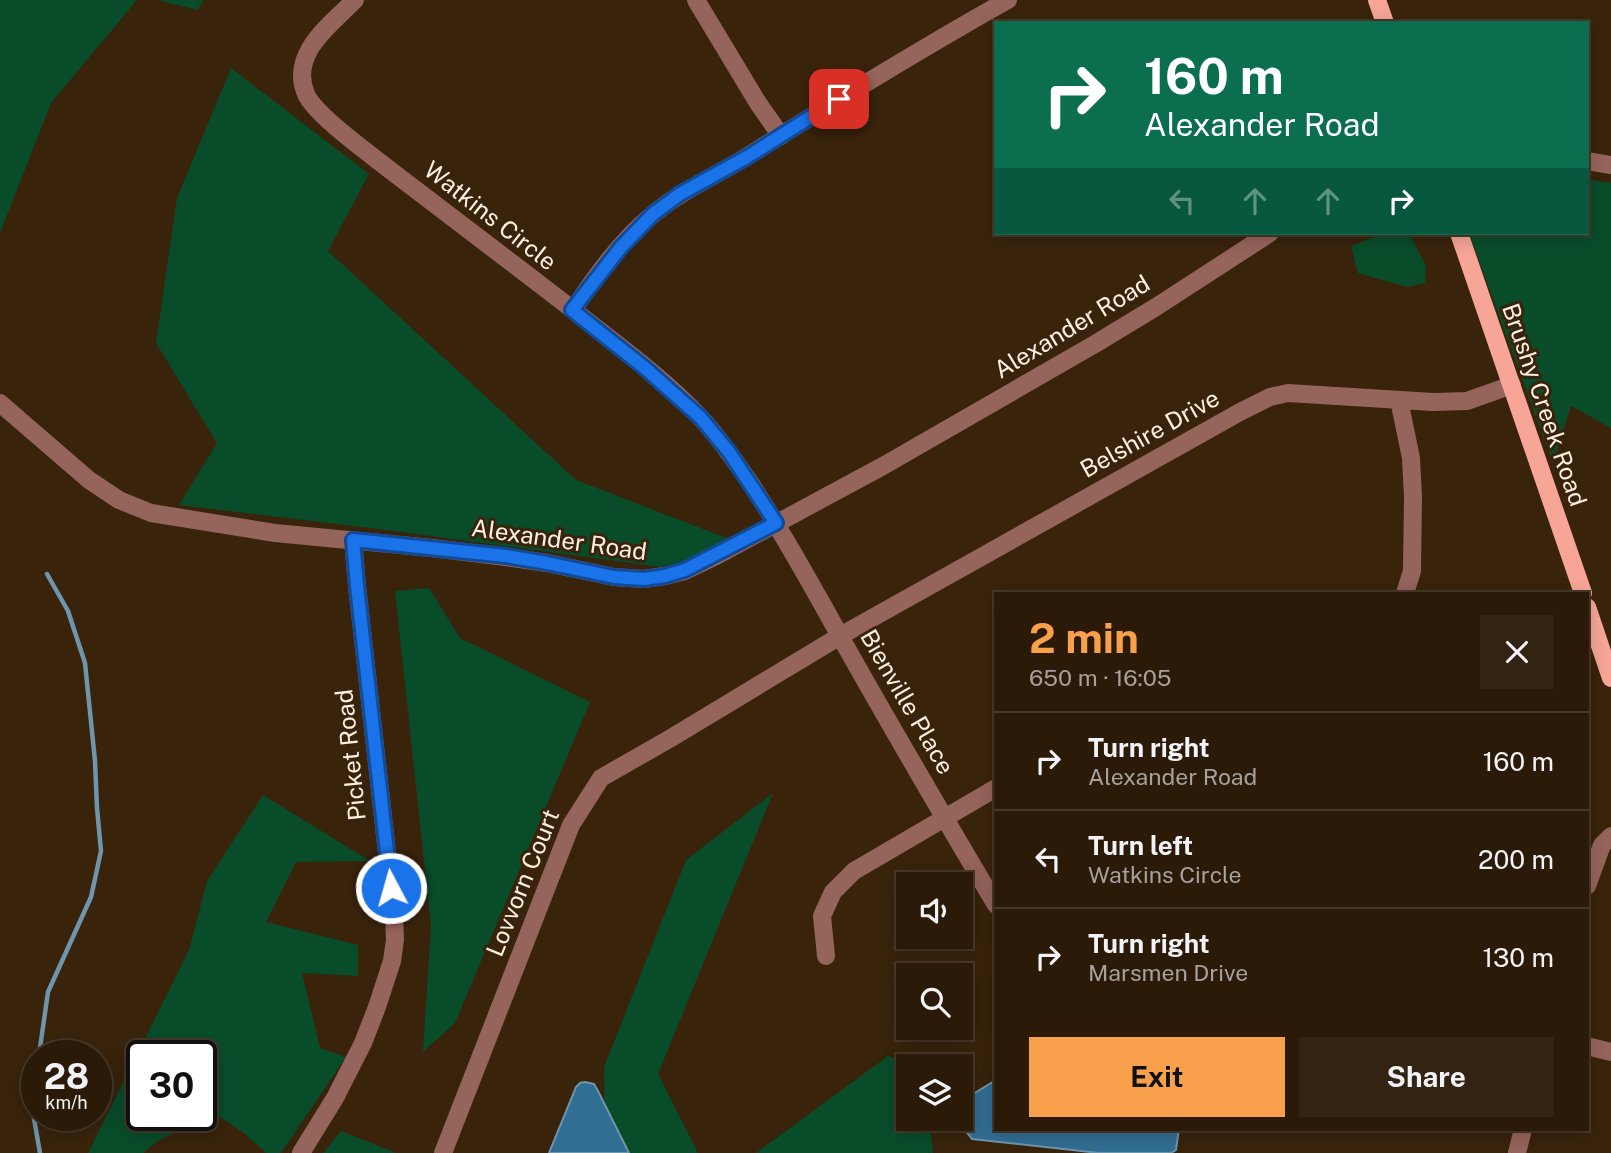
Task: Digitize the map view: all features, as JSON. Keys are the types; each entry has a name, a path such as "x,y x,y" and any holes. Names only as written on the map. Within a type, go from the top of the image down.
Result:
{"main road":[{"path":"1377,0 1384,21"},
{"name":"Brushy Creek Road","path":"1460,235 1583,592"},
{"path":"1589,613 1611,678"}],"street":[{"name":"Watkins Circle","path":"355,0 308,49 302,70 303,86 310,103 331,123 645,368 701,418 729,452 776,523"},
{"path":"696,0 781,136"},
{"path":"572,310 621,247 653,214 680,194 747,157 880,74 1008,0"},
{"path":"1589,161 1611,165"},
{"name":"Alexander Road","path":"0,403 89,480 119,500 163,516 275,533 506,556 614,577 644,579 685,570 883,466 1095,344 1267,235"},
{"name":"Belshire Drive","path":"840,636 1270,397 1288,393 1433,402 1467,401 1512,385"},
{"path":"1399,400 1411,458 1413,497 1412,571 1405,592"},
{"name":"Bienville Place","path":"776,523 994,902"},
{"name":"Picket Road","path":"301,1153 335,1098 363,1043 388,976 394,940 394,915 353,540"},
{"name":"Lovvorn Court","path":"443,1153 570,825 601,778 840,636"},
{"path":"827,956 822,916 833,892 854,871 994,789"},
{"path":"1589,881 1602,845 1611,836"},
{"path":"1589,1046 1611,1052"},
{"path":"1517,1153 1522,1131"}],"green space":[{"path":"0,0 137,0 51,103 0,233"},
{"path":"157,0 204,0 197,10"},
{"path":"231,68 369,174 328,251 576,480 747,546 661,567 179,505 217,443 156,343 177,198"},
{"path":"1589,179 1611,183 1611,428 1571,406 1553,464 1470,235 1589,235"},
{"path":"1381,235 1410,235 1426,266 1425,283 1407,287 1358,273 1351,246"},
{"path":"429,588 460,638 590,702 455,1023 423,1052 431,926 395,591"},
{"path":"773,793 658,1074 698,1153 608,1153 605,1142 604,1067 686,860"},
{"path":"263,795 370,861 296,862 266,922 358,945 358,976 302,973 320,1048 346,1057 281,1153 266,1153 245,1134 217,1115 217,1040 144,1040 189,950 207,881"},
{"path":"888,1056 896,1058 896,1131 930,1131 933,1153 756,1153"},
{"path":"126,1077 126,1131 178,1131 158,1141 143,1153 88,1153 99,1131 112,1131 112,1105"},
{"path":"341,1131 396,1153 323,1153"}],"water":[{"path":"994,1081 994,1131 1179,1131 1176,1150 1171,1153 1099,1153 972,1139 966,1131 973,1131 973,1094"},
{"path":"585,1082 594,1084 629,1153 549,1153 576,1087"}],"waterway":[{"path":"41,1040 48,992 91,897 101,851 85,663 68,611 47,574"},
{"path":"36,1131 40,1153"}],"route":[{"path":"391,888 353,540 506,556 614,577 644,579 685,570 776,523 729,452 701,418 645,368 572,310 637,228 653,214 680,194 747,157 839,99"}]}
